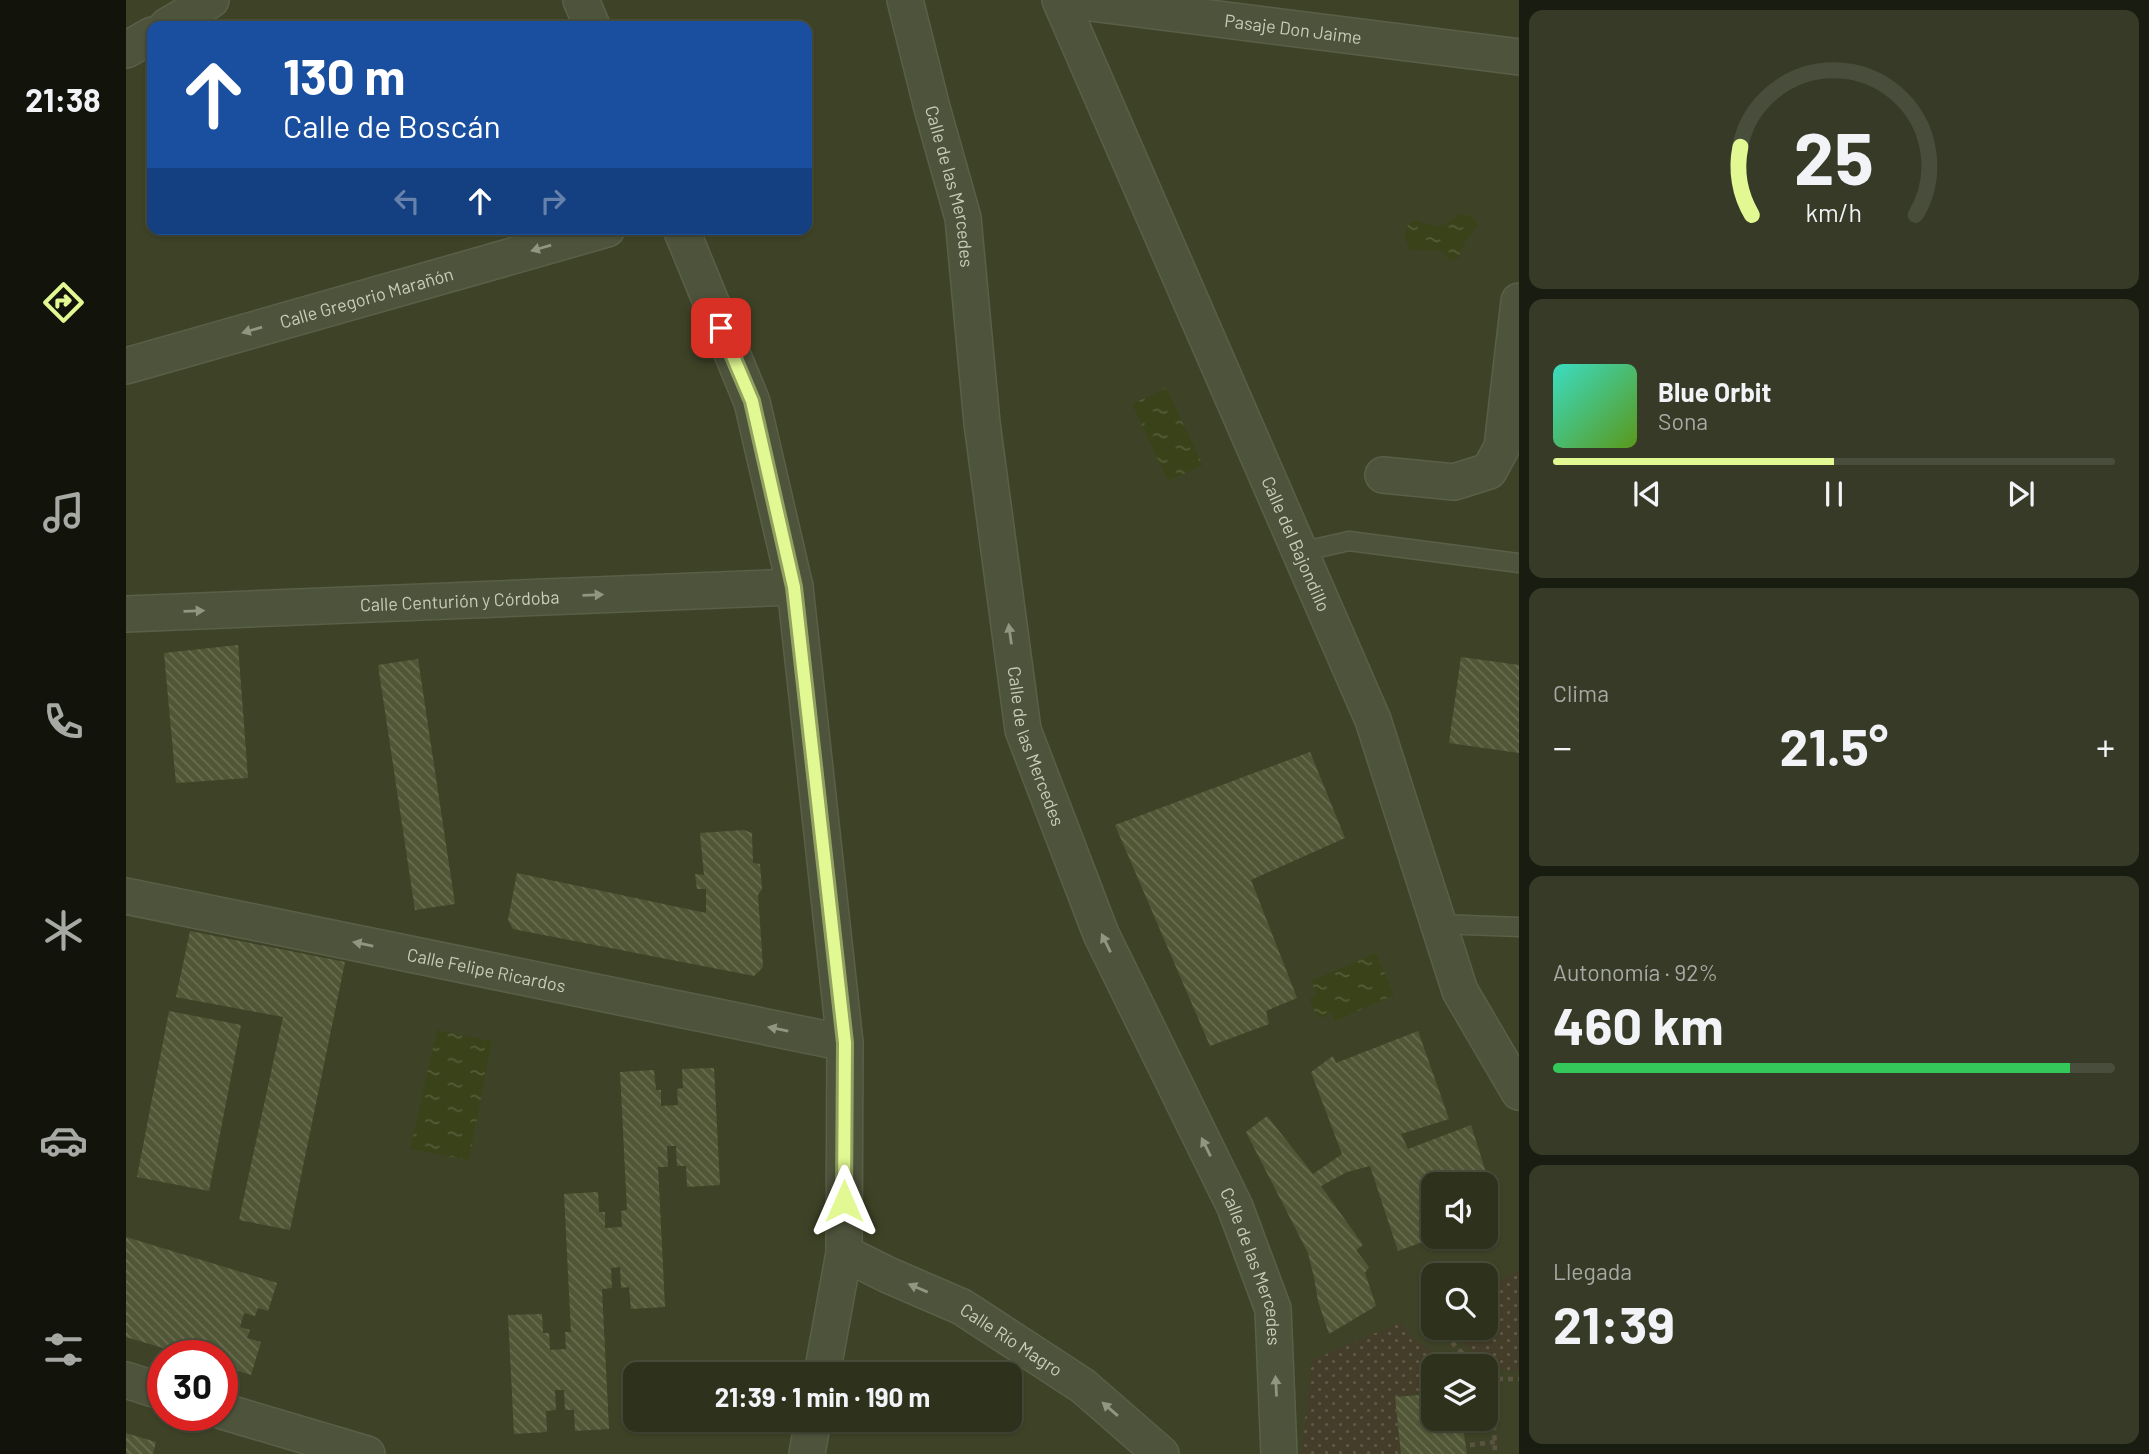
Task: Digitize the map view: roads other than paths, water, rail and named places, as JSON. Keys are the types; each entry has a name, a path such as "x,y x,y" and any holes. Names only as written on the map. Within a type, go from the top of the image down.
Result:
{"street":[{"path":"175,21 211,0"},
{"path":"581,0 590,21"},
{"name":"Calle de las Mercedes","path":"905,0 963,218 982,422 1023,730 1101,933 1235,1207 1273,1310 1279,1454"},
{"name":"Calle del Bajondillo","path":"1060,0 1373,720 1460,991 1519,1092"},
{"name":"Pasaje Don Jaime","path":"1067,0 1519,57"},
{"path":"126,50 147,38"},
{"name":"Calle Gregorio Marañón","path":"126,366 586,235"},
{"path":"683,235 752,401 794,587 845,1043 844,1253 824,1362"},
{"path":"1383,475 1454,482 1489,471 1502,447 1519,301"},
{"name":"Calle Centurión y Córdoba","path":"126,614 794,587"},
{"name":"Calle Felipe Ricardos","path":"126,896 845,1043"},
{"name":"Calle Río Magro","path":"844,1253 962,1307 1083,1386 1161,1454"},
{"path":"126,1380 147,1387"},
{"path":"238,1416 356,1453"},
{"path":"807,1454 811,1432"}],"lane":[{"path":"1300,552 1349,541 1519,563"},
{"path":"1439,924 1519,927"}],"water":[{"path":"1459,214 1471,216 1476,220 1477,226 1465,242 1458,258 1451,261 1440,250 1410,250 1404,236 1410,223 1418,221 1439,226"},
{"path":"1166,388 1203,465 1168,481 1132,404"},
{"path":"1376,953 1394,995 1335,1021 1332,1013 1322,1018 1316,1014 1309,999 1317,995 1311,981"},
{"path":"437,1030 492,1041 469,1160 410,1149"}]}
